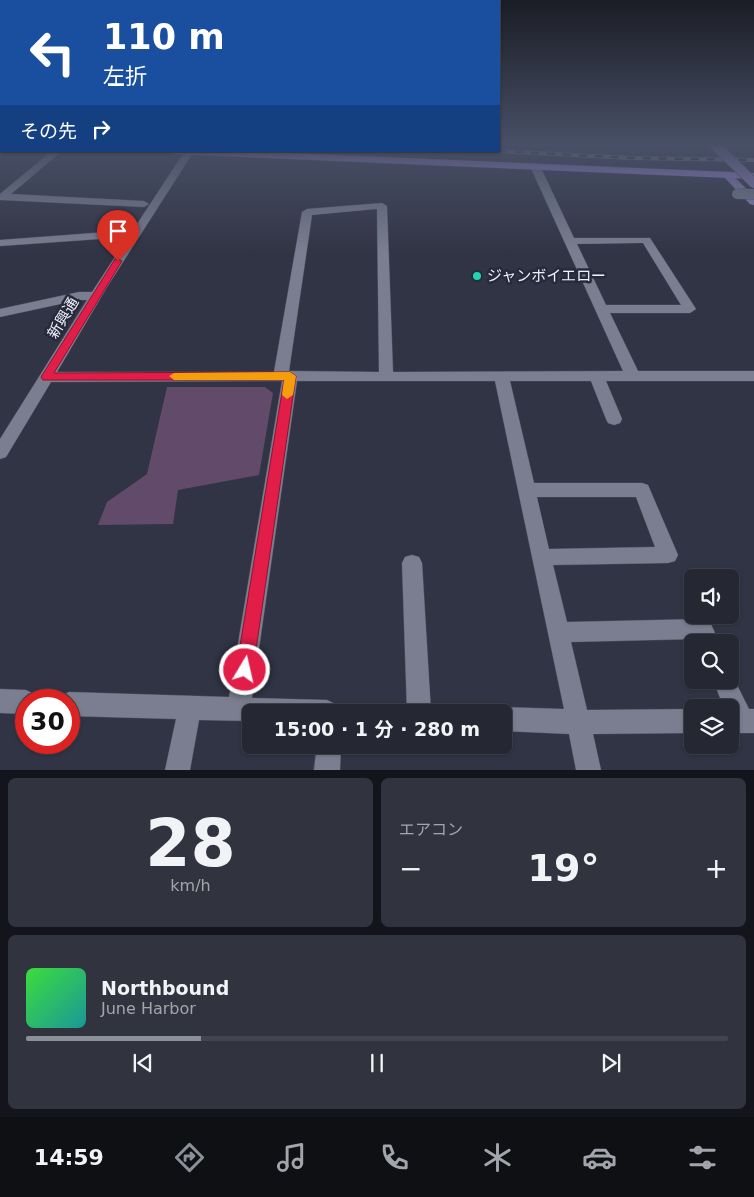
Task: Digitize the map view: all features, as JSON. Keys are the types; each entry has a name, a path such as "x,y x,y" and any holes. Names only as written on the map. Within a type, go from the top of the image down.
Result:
{"main road":[{"path":"734,181 754,202"}],"street":[{"path":"22,181 2,197 144,204"},
{"name":"新興通","path":"0,453 96,296 171,181"},
{"path":"542,181 632,375"},
{"path":"737,194 754,194"},
{"path":"239,709 307,212 382,206 386,376"},
{"path":"0,243 136,233"},
{"path":"570,241 646,240 690,309 601,310"},
{"path":"0,314 79,296 96,296"},
{"path":"501,376 590,770"},
{"path":"596,376 614,418"},
{"path":"47,377 754,376"},
{"path":"526,490 642,490 668,555 541,557"},
{"path":"412,563 419,704"},
{"path":"558,632 702,629 704,634"},
{"path":"728,689 742,721"},
{"path":"0,701 15,702"},
{"path":"80,704 242,709"},
{"path":"177,770 190,708"},
{"path":"512,719 578,722 684,721"},
{"path":"327,770 328,754"}],"shaded area":[{"path":"167,387 265,387 273,393 259,475 178,490 173,524 98,525 107,502 147,474"}],"slow traffic":[{"path":"174,376 290,376 287,395"}],"place":[{"name":"ジャンボイエロー","path":"477,276"}],"route":[{"path":"118,261 47,377 290,376 279,458 245,670"}]}
